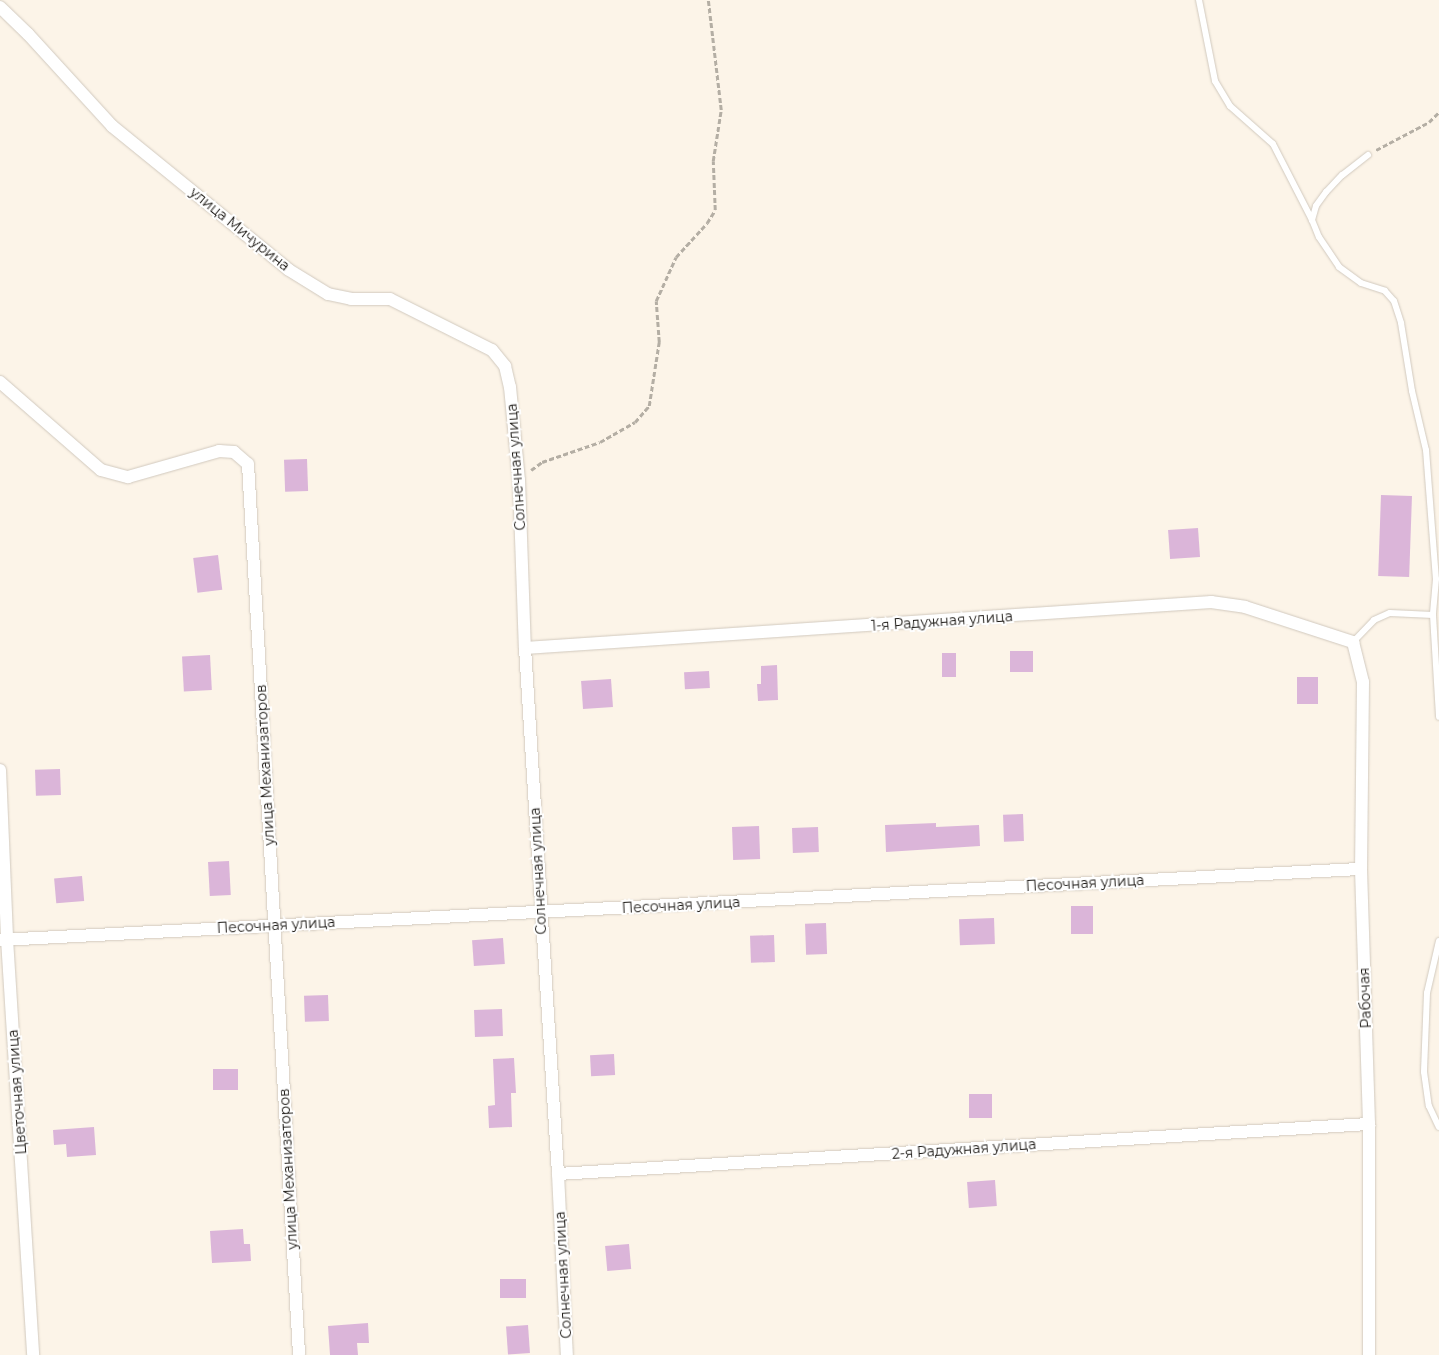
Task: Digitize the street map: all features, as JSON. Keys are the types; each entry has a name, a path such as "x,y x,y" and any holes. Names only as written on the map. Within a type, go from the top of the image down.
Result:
{"street":[{"name":"улица Мичурина","path":"0,7 28,34 112,126 290,270 328,294 351,299 390,299 492,350 505,366 510,387"},
{"name":"улица Механизаторов","path":"0,382 101,470 128,477 218,451 234,452 248,464 299,1355"},
{"name":"Солнечная улица","path":"510,387 519,480 525,648 558,1174 566,1355"},
{"name":"1-я Радужная улица","path":"525,648 1211,602 1244,607 1353,642"},
{"name":"Рабочая","path":"1353,642 1363,682 1361,869 1369,1124 1369,1355"},
{"name":"Цветочная улица","path":"0,770 4,940 33,1355"},
{"name":"Песочная улица","path":"4,940 1361,869"},
{"name":"2-я Радужная улица","path":"558,1174 1369,1124"}],"lane":[{"path":"1198,0 1215,81 1230,106 1273,144 1323,243 1340,267 1361,283 1385,291 1394,301 1402,323 1412,391 1426,450 1437,598 1433,615 1439,717"},
{"path":"1312,220 1316,206 1326,192 1342,174 1368,155"},
{"path":"1353,642 1374,620 1390,613 1433,615"},
{"path":"1439,941 1427,993 1424,1072 1429,1106 1439,1127"}],"path":[{"path":"519,480 542,462 600,442 635,422 649,406 659,342 656,301 676,257 707,224 715,210 713,161 721,110 708,0"},
{"path":"1368,155 1429,122 1439,112"}],"building":[{"path":"307,459 308,491 285,492 284,460"},
{"path":"1381,495 1412,496 1409,577 1378,576"},
{"path":"1198,528 1200,557 1170,559 1168,530"},
{"path":"218,555 222,590 197,593 193,558"},
{"path":"1010,651 1033,651 1033,672 1010,672"},
{"path":"942,653 956,653 956,677 942,677"},
{"path":"210,655 212,690 184,691 182,656"},
{"path":"777,665 778,700 758,701 757,684 761,684 761,666"},
{"path":"709,671 710,688 685,689 684,672"},
{"path":"1297,677 1318,677 1318,704 1297,704"},
{"path":"611,679 613,707 583,709 581,681"},
{"path":"60,769 61,795 36,796 35,770"},
{"path":"1023,814 1024,841 1004,842 1003,815"},
{"path":"936,823 936,827 979,825 980,846 886,852 885,825"},
{"path":"759,826 760,859 733,860 732,827"},
{"path":"818,827 819,852 793,853 792,828"},
{"path":"229,861 231,895 210,896 208,862"},
{"path":"82,876 84,901 56,903 54,878"},
{"path":"1071,906 1093,906 1093,934 1071,934"},
{"path":"994,918 995,944 960,945 959,919"},
{"path":"826,923 827,954 806,955 805,924"},
{"path":"774,935 775,962 751,963 750,936"},
{"path":"503,938 505,964 474,966 472,940"},
{"path":"328,995 329,1021 305,1022 304,996"},
{"path":"502,1009 503,1036 475,1037 474,1010"},
{"path":"614,1054 615,1075 591,1076 590,1055"},
{"path":"514,1058 516,1093 511,1093 512,1127 489,1128 488,1106 495,1105 493,1059"},
{"path":"213,1069 238,1069 238,1090 213,1090"},
{"path":"969,1094 992,1094 992,1118 969,1118"},
{"path":"94,1127 96,1155 67,1157 66,1144 54,1145 53,1130"},
{"path":"995,1180 997,1206 969,1208 967,1182"},
{"path":"243,1229 244,1244 250,1244 251,1261 212,1263 210,1231"},
{"path":"629,1244 631,1269 607,1271 605,1246"},
{"path":"500,1279 526,1279 526,1298 500,1298"},
{"path":"368,1323 369,1343 357,1343 358,1355 330,1355 328,1326"},
{"path":"528,1325 530,1353 508,1354 506,1327"}]}
